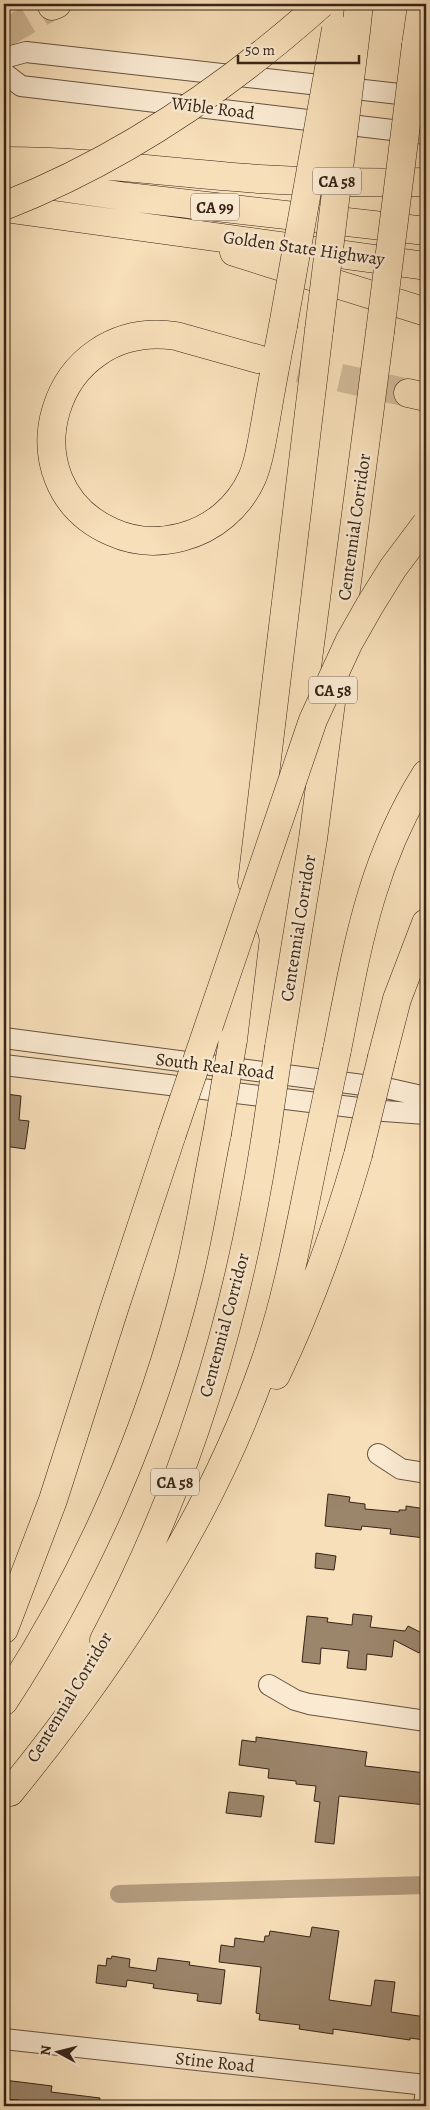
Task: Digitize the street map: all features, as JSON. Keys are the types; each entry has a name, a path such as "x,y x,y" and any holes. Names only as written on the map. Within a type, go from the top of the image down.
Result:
{"highway":[{"path":"4,207 87,168 157,128 229,80 321,4"},
{"name":"CA 58","path":"4,1701 36,1650 76,1577 100,1526 141,1427 162,1370 188,1278 217,1134 232,1040 319,330 345,21 360,4"},
{"name":"Centennial Corridor","path":"7,1796 66,1708 116,1617 145,1555 182,1464 203,1404 234,1299 248,1238 265,1141 313,839 422,4"},
{"path":"258,359 176,336 162,334 134,336 119,340 92,355 70,378 57,406 53,422 52,451 55,465 66,492 74,503 83,513 105,529 126,537 149,541 178,538 216,522 227,513 245,491 257,464 345,21"},
{"path":"4,161 91,163 302,181 426,182"},
{"name":"Golden State Highway","path":"4,179 128,197 426,231"},
{"name":"Golden State Highway","path":"4,207 426,266"},
{"path":"156,228 426,312"},
{"path":"4,1629 53,1500 116,1300 313,720 334,673 366,612 393,568 426,524"},
{"path":"208,1494 234,1441 266,1361 289,1278 358,940 375,879 401,818 426,774"},
{"path":"7,1796 52,1740 118,1648 155,1589 254,1417 294,1337 327,1256 358,1155 397,999 426,923"}],"street":[{"name":"Wible Road","path":"4,58 26,52 426,97"},
{"name":"Wible Road","path":"4,73 21,86 426,134"},
{"name":"South Real Road","path":"4,1038 386,1088 426,1097"},
{"name":"South Real Road","path":"4,1065 374,1110 426,1114"},
{"path":"378,1454 401,1470 426,1473"},
{"path":"269,1685 295,1700 309,1704 426,1721"},
{"name":"Stine Road","path":"4,2039 426,2086"},
{"path":"424,2106 426,2086"}],"building":[{"path":"6,1094 21,1096 19,1120 29,1121 25,1149 4,1146"},
{"path":"328,1494 350,1497 349,1502 365,1504 365,1509 399,1512 399,1510 406,1510 406,1506 426,1509 425,1538 390,1534 391,1529 362,1526 361,1530 325,1526"},
{"path":"316,1553 336,1556 334,1570 315,1568"},
{"path":"353,1614 372,1616 370,1627 405,1631 408,1626 426,1635 426,1639 419,1653 394,1640 392,1657 367,1654 366,1670 347,1668 349,1651 321,1648 320,1664 302,1662 307,1616 328,1618 327,1622 352,1625"},
{"path":"256,1737 367,1752 365,1766 426,1773 426,1805 339,1796 334,1844 315,1842 320,1802 314,1801 316,1786 296,1784 296,1781 268,1778 269,1769 239,1765 242,1740 256,1742"},
{"path":"229,1792 264,1796 261,1817 226,1813"},
{"path":"312,1927 339,1931 329,2000 371,2006 375,1980 395,1982 391,2012 426,2017 424,2040 410,2038 410,2040 333,2029 333,2034 299,2029 300,2025 259,2020 260,2014 256,2013 261,1967 219,1962 221,1945 234,1947 235,1938 264,1942 265,1936 269,1936 270,1931 310,1937"},
{"path":"112,1956 130,1959 129,1967 156,1971 158,1958 190,1962 189,1965 225,1970 221,2004 197,2001 198,1994 153,1988 154,1984 127,1980 126,1987 96,1983 98,1965 106,1966 107,1958 111,1959"},
{"path":"4,2080 52,2086 51,2092 100,2098 99,2106 17,2106 18,2100 4,2099"}],"waterway":[{"path":"119,1894 426,1885"}],"tunnel":[{"path":"4,34 52,6"},
{"path":"258,359 408,393"}]}
